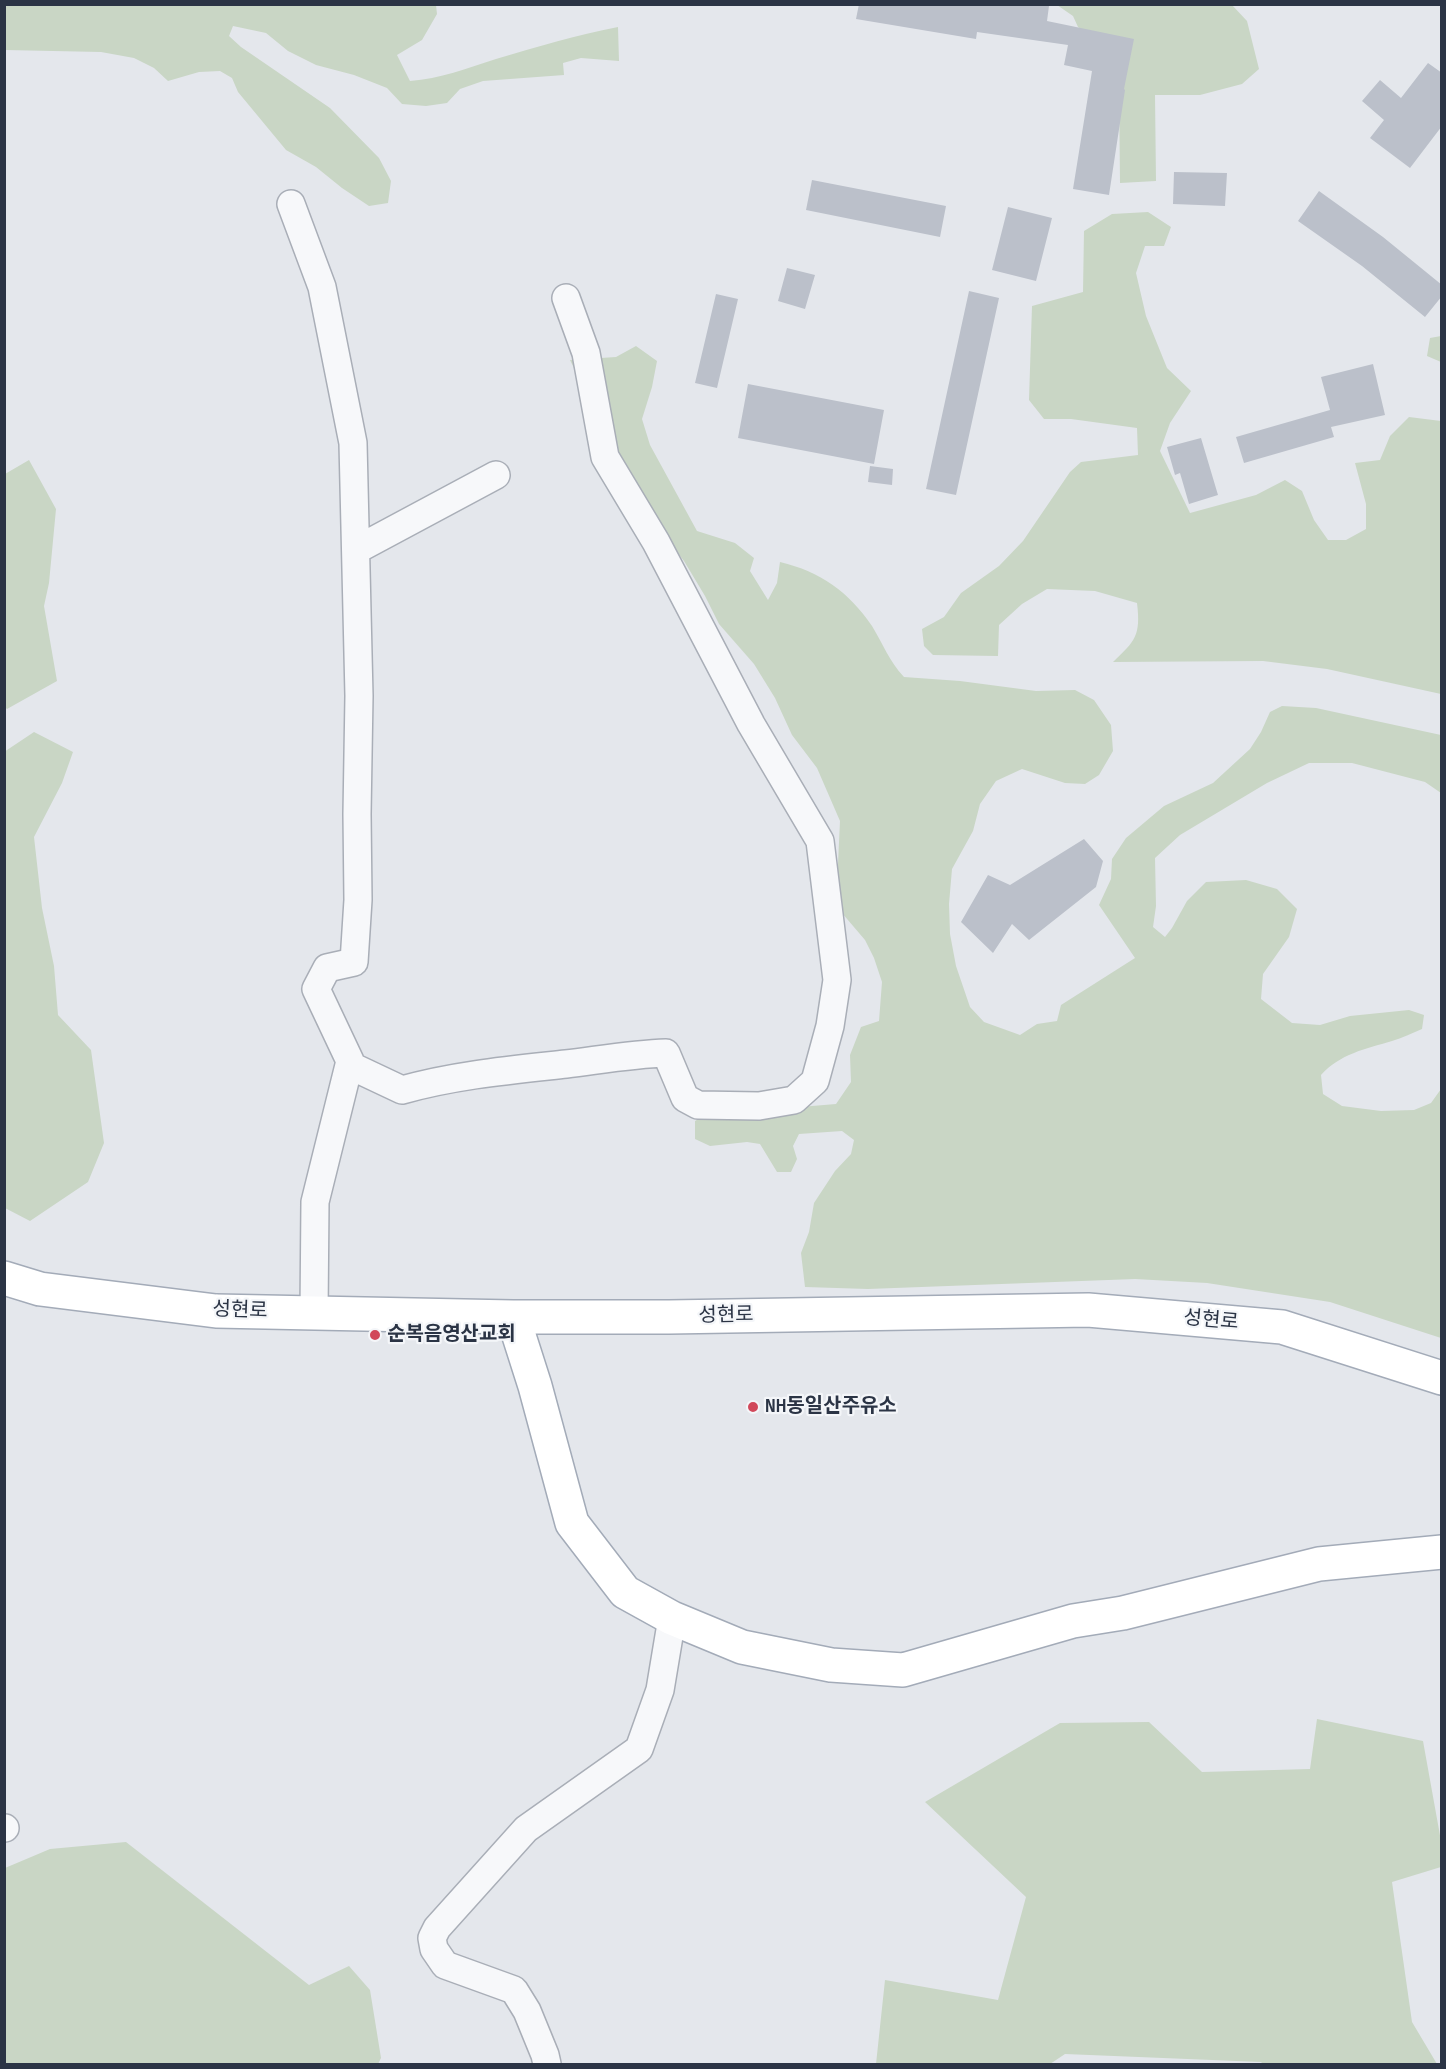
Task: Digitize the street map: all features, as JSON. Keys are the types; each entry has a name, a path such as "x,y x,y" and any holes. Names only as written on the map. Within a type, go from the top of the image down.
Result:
{"main road":[{"name":"성현로","path":"4,1278 40,1289 216,1311 513,1317 669,1317 1088,1310 1282,1327 1442,1378"},
{"path":"513,1317 535,1386 572,1523 625,1592 672,1618 742,1647 831,1665 903,1670 1073,1621 1123,1613 1319,1564 1442,1552"}],"street":[{"path":"291,204 322,287 353,443 356,550 358,900 354,962 327,968 316,988 350,1061 315,1202 314,1313"},
{"path":"349,1065 402,1090 437,1080 480,1076 509,1069 666,1053 685,1098 699,1105 759,1106 794,1100 815,1081 830,1026 837,980 820,841 751,724 656,542 605,457 586,353 566,298"},
{"path":"356,550 496,475"},
{"path":"547,2064 527,2010 514,1990 445,1965 434,1949 432,1938 437,1928 526,1829 639,1749 660,1690 672,1618"}],"green space":[{"path":"4,5 436,5 437,14 422,40 397,55 410,81 443,76 496,59 618,27 619,61 581,58 563,63 564,75 483,81 460,89 447,103 426,106 402,104 387,88 354,75 316,65 288,51 266,33 233,26 229,36 241,47 330,108 379,158 391,181 388,203 369,206 316,167 286,150 238,92 232,78 220,71 199,72 168,81 154,68 134,58 101,52 5,50"},
{"path":"1057,5 1232,5 1247,21 1259,69 1242,84 1200,95 1155,95 1156,181 1120,183 1119,83 1096,40 1078,27 1073,16"},
{"path":"1148,212 1171,227 1164,246 1145,246 1136,273 1146,316 1167,368 1191,391 1170,423 1160,451 1190,513 1256,495 1285,480 1302,491 1314,520 1328,540 1346,540 1366,529 1366,504 1355,463 1380,460 1390,436 1409,417 1441,421 1441,694 1327,669 1263,661 1113,662 1127,649 1135,637 1138,623 1137,603 1095,591 1047,589 1022,604 999,625 998,656 933,655 924,646 922,629 944,617 961,593 999,566 1023,541 1070,472 1081,462 1138,455 1137,428 1071,419 1044,419 1029,400 1032,306 1083,292 1084,231 1112,214"},
{"path":"1442,336 1441,362 1427,356 1430,338"},
{"path":"636,346 657,361 642,419 650,445 697,531 735,543 754,558 750,571 768,600 777,583 780,562 795,566 821,577 853,603 872,626 890,659 904,677 960,681 1036,691 1075,690 1094,700 1111,725 1113,751 1099,775 1085,784 1065,783 1022,769 996,781 980,804 973,831 952,869 949,904 950,934 956,966 970,1007 984,1022 1020,1035 1037,1024 1057,1021 1061,1005 1135,958 1099,905 1111,879 1112,859 1126,838 1164,806 1213,783 1250,749 1270,712 1282,706 1316,708 1441,735 1441,793 1425,782 1352,763 1309,763 1267,783 1180,835 1155,858 1156,906 1153,927 1165,937 1187,901 1206,882 1246,880 1277,889 1297,909 1289,937 1263,974 1261,999 1292,1023 1320,1025 1350,1016 1409,1010 1424,1015 1422,1029 1345,1057 1321,1075 1323,1094 1342,1106 1381,1111 1414,1110 1431,1103 1441,1089 1441,1338 1330,1302 1207,1283 1135,1279 868,1289 805,1287 801,1253 809,1232 814,1203 835,1171 851,1154 854,1140 842,1131 799,1134 793,1146 797,1159 791,1172 777,1172 760,1144 747,1142 710,1146 695,1139 695,1121 746,1092 800,1107 836,1104 851,1082 850,1055 861,1027 879,1021 882,982 865,940 836,906 840,821 817,768 792,735 775,698 754,664 719,624 684,561 657,527 641,498 632,474 598,417 570,360 616,357"},
{"path":"29,460 56,509 49,583 44,606 57,681 7,709 4,706 5,474"},
{"path":"34,732 73,752 62,783 34,837 42,908 54,966 58,1015 91,1050 104,1143 88,1182 30,1221 5,1208 4,752"},
{"path":"1317,1719 1423,1741 1441,1841 1441,1867 1392,1882 1412,2022 1437,2064 1263,2064 1261,2062 1065,2054 1050,2064 876,2064 885,1980 998,2000 1026,1897 925,1802 1060,1723 1149,1722 1202,1772 1310,1769"},
{"path":"126,1842 309,1985 349,1966 370,1990 381,2058 378,2064 5,2064 5,1868 50,1849"}],"building":[{"path":"859,4 1038,4 1049,6 1047,21 1134,39 1124,89 1109,195 1073,189 1092,71 1064,65 1068,45 977,32 976,39 856,19"},
{"path":"1428,63 1442,73 1442,126 1410,168 1370,138 1384,120 1362,101 1380,80 1401,98"},
{"path":"1174,172 1227,173 1225,206 1173,204"},
{"path":"812,180 946,206 940,237 806,210"},
{"path":"1319,191 1383,237 1442,285 1442,296 1425,317 1362,266 1298,221"},
{"path":"1008,207 1052,218 1036,281 992,270"},
{"path":"787,268 815,275 805,309 778,301"},
{"path":"969,291 999,298 956,495 926,489"},
{"path":"716,294 738,299 717,388 695,383"},
{"path":"1373,364 1385,415 1331,427 1334,437 1244,463 1236,437 1330,410 1321,377"},
{"path":"748,384 884,410 874,464 738,438"},
{"path":"1201,438 1218,495 1189,504 1180,473 1175,475 1167,447"},
{"path":"870,466 893,469 892,485 868,482"},
{"path":"1084,839 1103,861 1096,887 1029,940 1012,924 993,953 961,922 988,875 1010,885"}],"place":[{"name":"순복음영산교회","path":"375,1335"},
{"name":"NH동일산주유소","path":"753,1407"}]}
